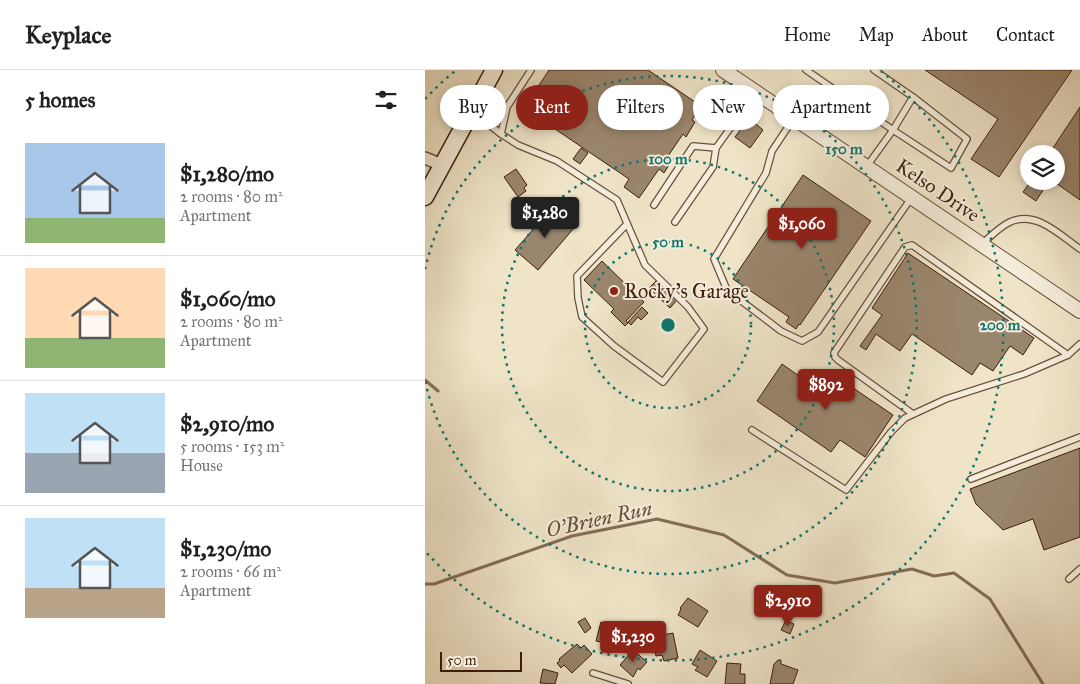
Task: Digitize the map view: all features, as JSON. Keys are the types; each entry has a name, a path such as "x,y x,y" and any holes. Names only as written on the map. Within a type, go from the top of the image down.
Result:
{"main road":[{"path":"486,85 494,70"},
{"path":"425,197 461,130"}],"street":[{"name":"Kelso Drive","path":"723,70 746,85"},
{"name":"Kelso Drive","path":"812,130 1080,311"},
{"path":"425,158 442,165"}],"lane":[{"path":"501,134 507,107 531,70"},
{"path":"806,70 951,168 967,139 913,97 874,70"},
{"path":"867,167 913,97"},
{"path":"496,130 518,145 557,161 617,200 645,265 688,307 704,329 663,382 614,346 582,317 578,298 577,276 627,224"},
{"path":"675,222 713,166 716,148 729,130"},
{"path":"786,130 772,151 766,173 714,259 727,290 781,330 802,341 818,332 912,197"},
{"path":"654,205 693,146 716,148"},
{"path":"982,244 1008,223 1027,218 1041,222 1080,249"},
{"path":"913,414 838,360 834,352 908,245 912,245 1068,355"},
{"path":"752,430 846,490 895,427 905,418 946,400 1024,374 1068,355 1080,344"},
{"path":"971,479 1080,438"},
{"path":"1069,579 1080,569"},
{"path":"593,673 628,684"}],"building":[{"path":"549,70 648,70 670,85 598,85 598,130 683,130 683,94 693,101 693,125 686,137 683,134 666,159 671,162 664,173 659,169 639,198 624,187 629,179 557,130 588,130 588,85 539,85"},
{"path":"925,70 1072,70 999,177 971,159 998,119"},
{"path":"1080,107 1080,200 1065,189 1065,145 1055,145"},
{"path":"740,130 763,130 750,148 735,137"},
{"path":"581,148 588,153 580,164 573,159"},
{"path":"516,169 527,185 524,188 526,191 518,197 504,177"},
{"path":"803,175 871,221 796,329 786,322 789,317 733,279"},
{"path":"1024,190 1043,190 1036,201 1023,192"},
{"path":"552,208 574,228 538,270 515,250"},
{"path":"908,253 1034,338 1023,355 1010,346 993,371 980,363 972,375 912,334 900,351 876,334 866,350 860,346 882,315 872,308"},
{"name":"Rocky's Garage","path":"602,261 644,302 626,321 628,323 625,326 611,312 614,309 584,280"},
{"path":"656,281 677,300 670,308 649,288"},
{"path":"642,307 648,313 641,320 638,317 631,325 628,322"},
{"path":"782,364 819,390 831,373 893,415 865,457 840,440 831,452 757,401"},
{"path":"1080,448 1080,537 1044,550 1033,519 1003,530 976,504 970,489"},
{"path":"688,598 708,611 698,627 678,615 680,608"},
{"path":"585,618 591,628 585,633 578,622"},
{"path":"786,620 794,624 790,634 781,630"},
{"path":"601,622 620,627 616,641 607,639 606,643 596,641"},
{"path":"673,633 678,658 664,661 662,655 656,656 654,644 660,643 658,636"},
{"path":"577,644 581,648 584,645 592,654 572,673 564,665 561,668 557,663 559,659"},
{"path":"633,650 647,662 640,670 638,668 633,677 620,665"},
{"path":"700,650 717,661 707,677 695,670 698,667 692,664"},
{"path":"781,660 781,664 798,670 793,684 770,684 774,664"},
{"path":"727,663 741,664 740,674 745,674 745,684 725,684"},
{"path":"543,669 558,673 555,684 540,683"}],"waterway":[{"path":"425,380 438,391"},
{"name":"O'Brien Run","path":"425,584 434,584 572,536 657,519 724,535 787,575 835,583 912,569 934,576 954,573 990,599 1043,684"}],"place":[{"name":"Rocky's Garage","path":"614,291"}]}
